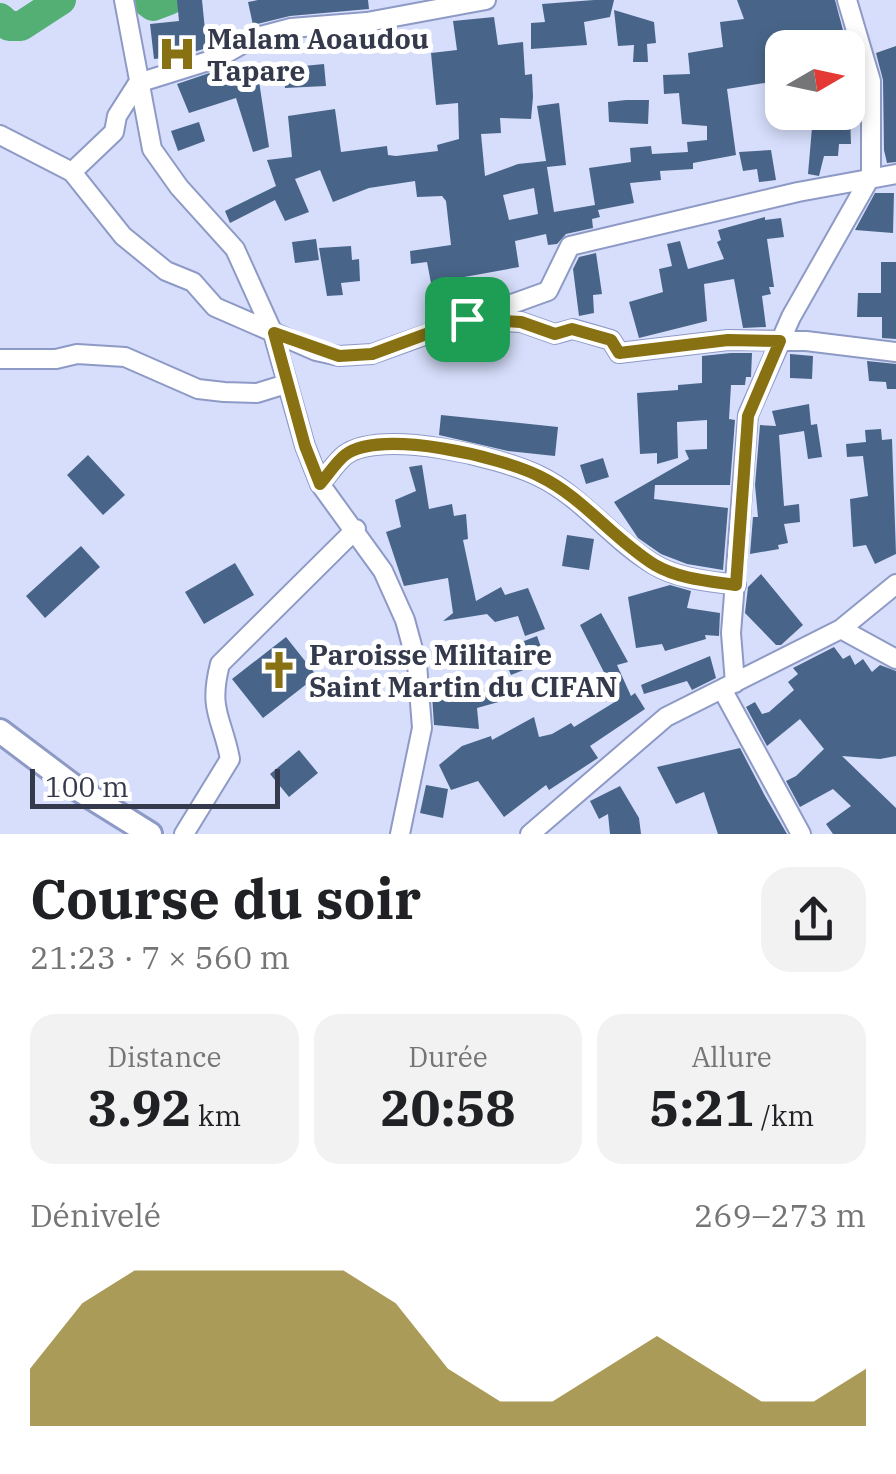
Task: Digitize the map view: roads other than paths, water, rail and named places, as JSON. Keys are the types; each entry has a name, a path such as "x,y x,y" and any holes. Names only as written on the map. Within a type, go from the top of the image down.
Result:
{"main road":[{"path":"0,730 72,786 150,834"}],"street":[{"path":"124,0 152,150 179,187 235,249 274,333 286,384 320,484 384,571 405,620 418,664 422,728 400,834"},
{"path":"72,172 114,132 117,116 138,84 218,58 254,38 291,28 367,22 486,0"},
{"path":"801,834 729,686 731,633 748,416 780,341 872,176 871,81 847,0"},
{"path":"0,134 72,172 92,202 148,258 192,282 215,307 339,356 372,354 548,291 570,246 872,176 896,174"},
{"path":"467,319 521,322 555,334 572,329 611,340 619,353 728,340 846,344 896,352"},
{"path":"0,359 56,359 77,354 126,357 198,389 224,392 256,392 286,384"},
{"path":"320,484 346,454 380,443 406,442 465,454 540,476 654,564 688,578 736,585"},
{"path":"184,834 230,759 216,718 214,690 220,664 356,529"},
{"path":"530,834 666,717 841,629 896,584"},
{"path":"841,629 896,659"}],"waterway":[{"path":"0,18 9,26 21,26 61,0"},
{"path":"145,0 153,6 169,0"}],"place":[{"name":"Malam Aoaudou Tapare","path":"177,54"},
{"name":"Paroisse Militaire Saint Martin du CIFAN","path":"279,670"}]}
